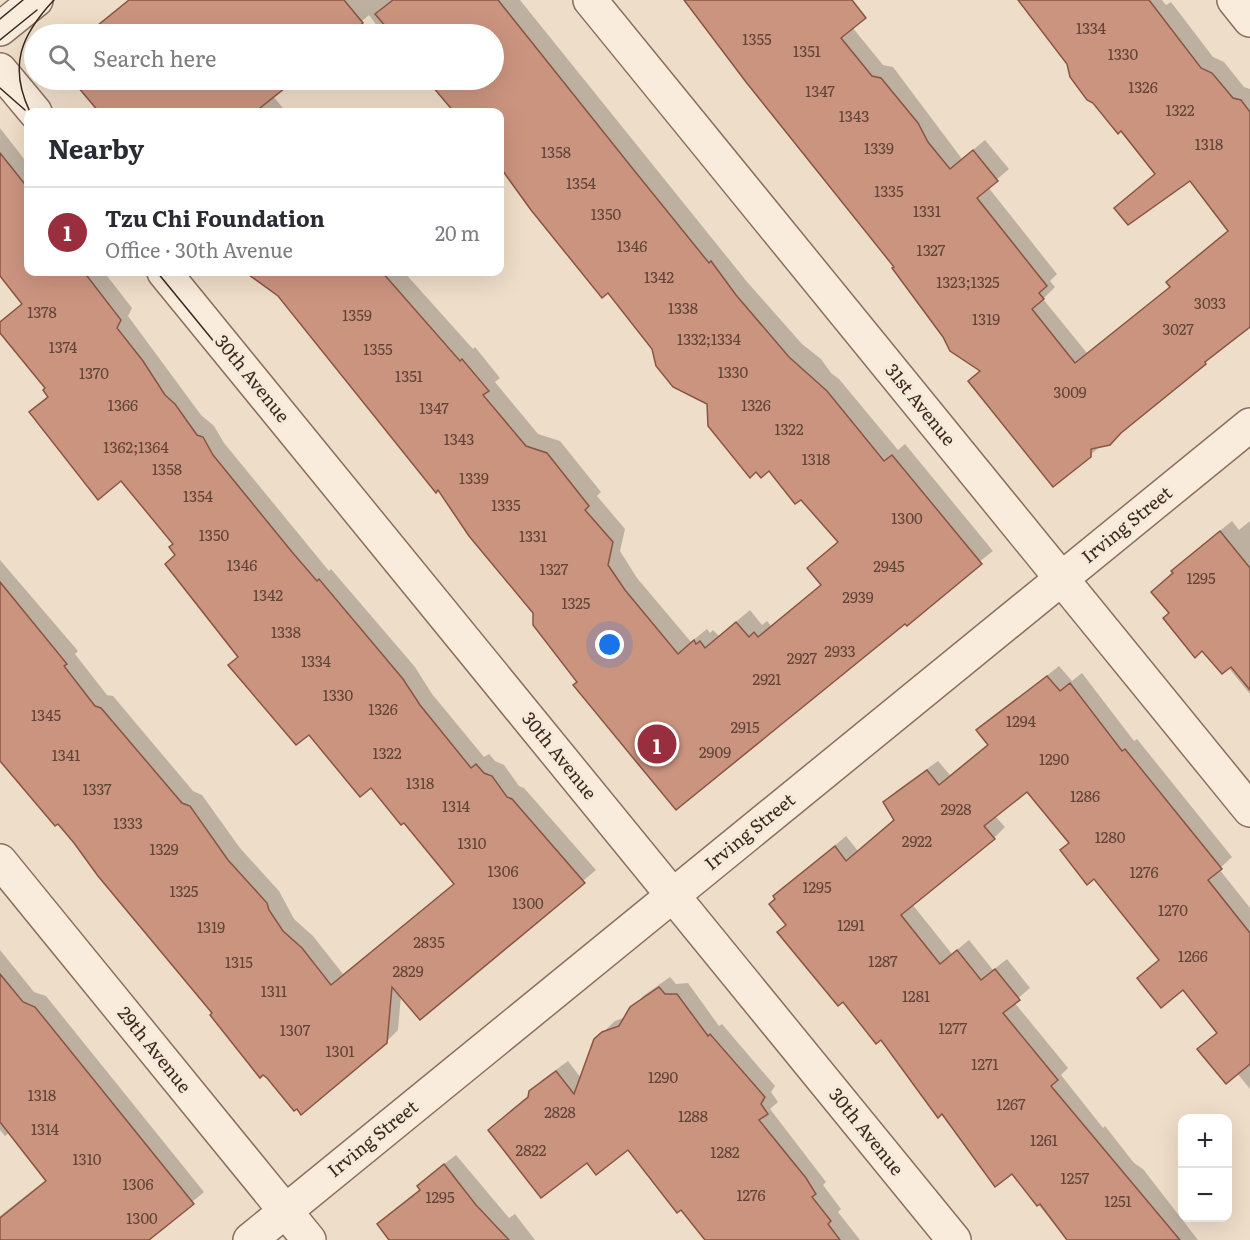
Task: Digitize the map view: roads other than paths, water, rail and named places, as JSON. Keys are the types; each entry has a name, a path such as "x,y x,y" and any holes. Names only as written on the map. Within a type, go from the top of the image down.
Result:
{"street":[{"path":"0,29 36,0"},
{"name":"31st Avenue","path":"590,0 1250,810"},
{"path":"1234,0 1250,20"},
{"path":"0,70 31,108"},
{"name":"30th Avenue","path":"167,276 954,1240"},
{"name":"Irving Street","path":"250,1240 1250,425"},
{"name":"29th Avenue","path":"0,861 309,1240"}],"tram line":[{"path":"0,19 23,0"},
{"path":"35,24 54,0"},
{"path":"0,40 37,10"},
{"path":"24,44 19,66 23,95 28,108"},
{"path":"0,88 24,109"},
{"path":"160,276 256,393"}],"place":[{"name":"Tzu Chi Foundation","path":"657,744"}]}
